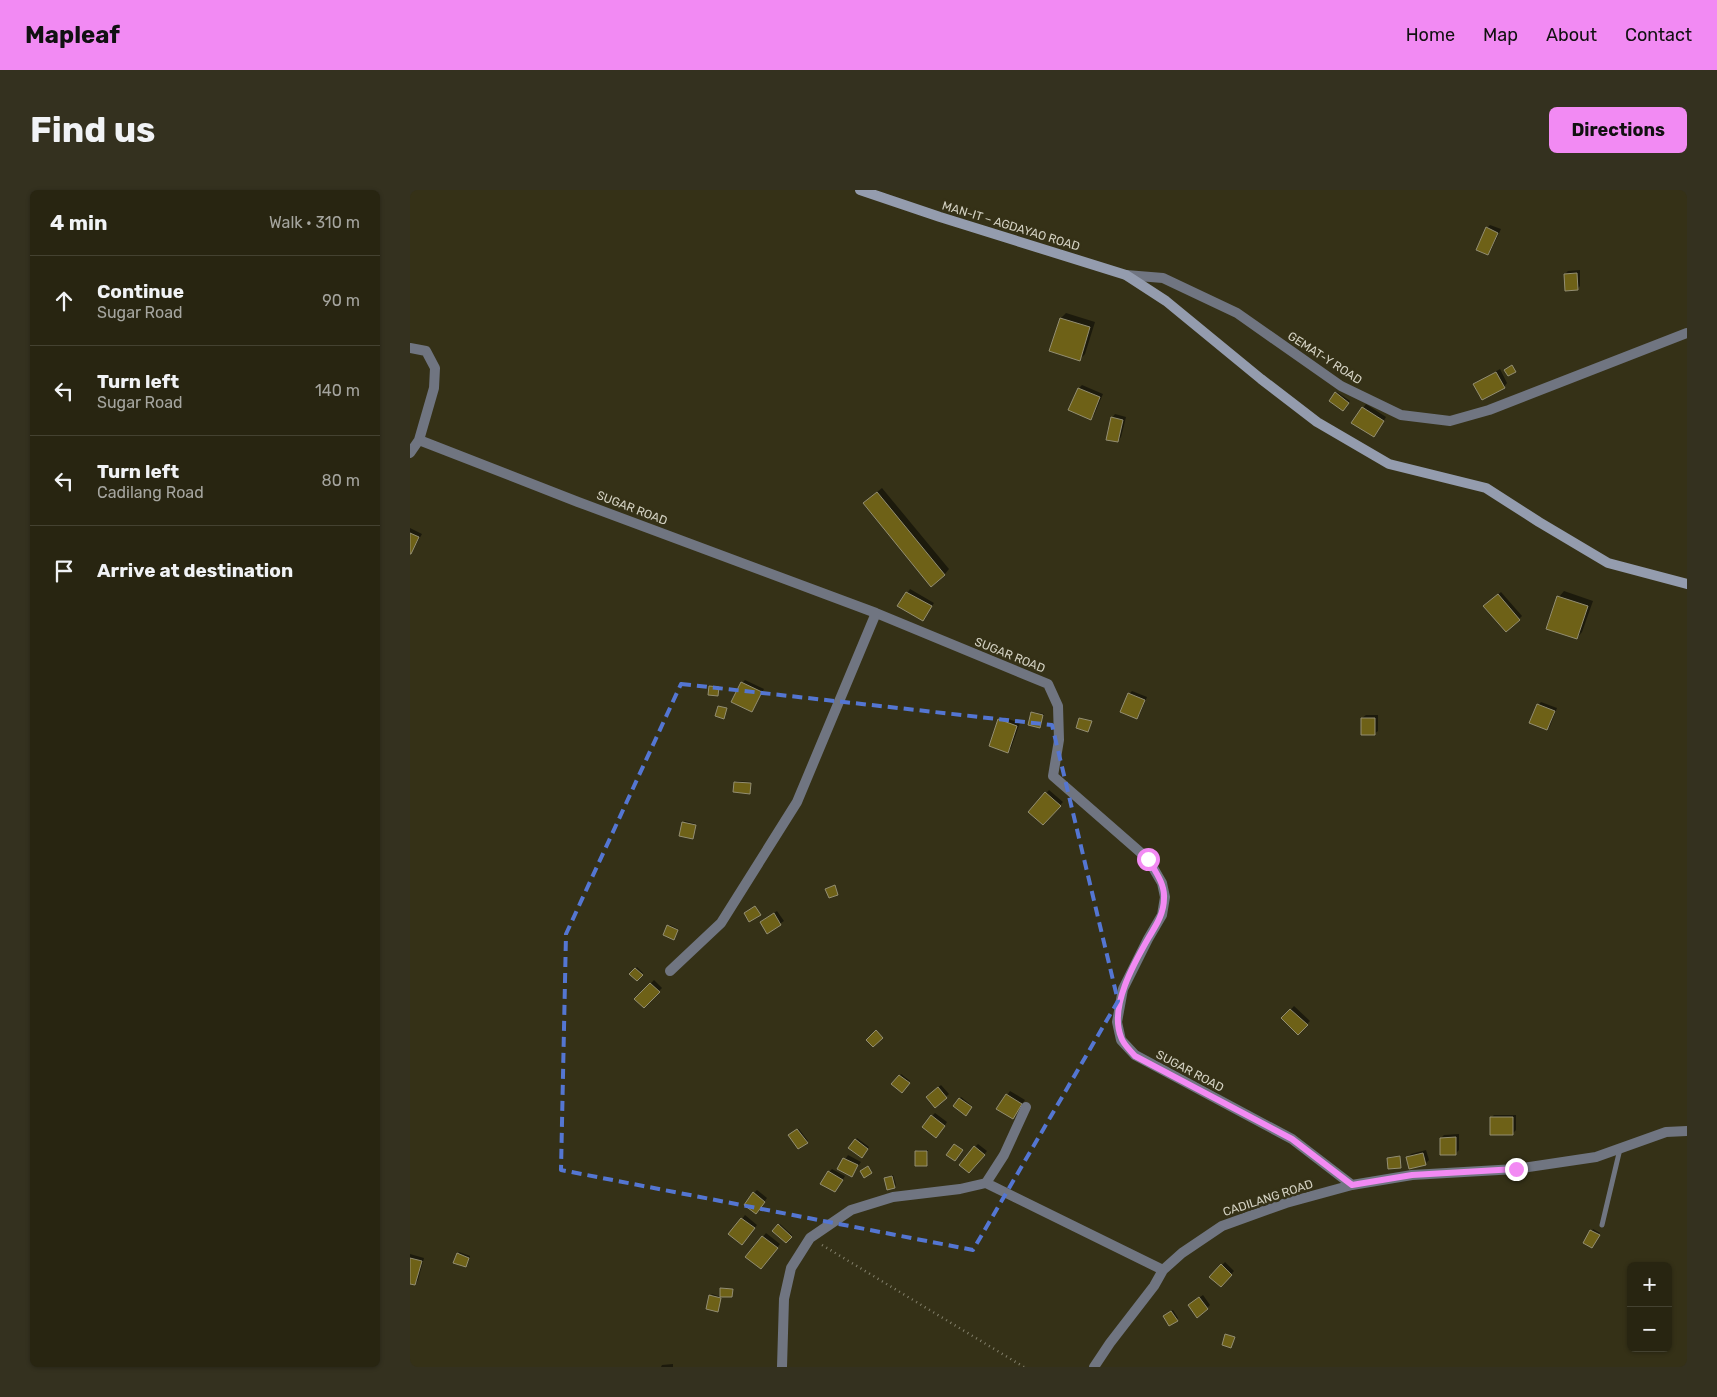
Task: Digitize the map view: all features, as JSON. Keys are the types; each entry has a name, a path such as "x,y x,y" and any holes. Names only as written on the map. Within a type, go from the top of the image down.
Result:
{"street":[{"name":"MAN-IT – AGDAYAO ROAD","path":"860,190 1126,275 1166,301 1261,379 1318,422 1389,464 1486,488 1608,563 1687,584"},
{"name":"GEMAT-Y ROAD","path":"1126,275 1163,278 1237,313 1341,386 1401,415 1450,421 1489,410 1687,332"},
{"path":"410,348 426,351 435,368 434,388 419,440 410,453"},
{"name":"SUGAR ROAD","path":"419,440 578,502 876,613 1048,684 1058,706 1058,740 1053,776 1148,859 1162,883 1165,897 1162,916 1148,939 1123,989 1117,1022 1121,1040 1135,1056 1292,1139 1352,1185"},
{"path":"670,971 721,923 797,802 876,613"},
{"path":"986,1183 1004,1156 1026,1107"},
{"name":"CADILANG ROAD","path":"1094,1367 1110,1342 1154,1286 1163,1270 1182,1253 1222,1226 1286,1204 1352,1185 1412,1175 1516,1169 1596,1157 1666,1132 1687,1131"},
{"path":"782,1367 784,1300 791,1268 810,1238 851,1210 894,1196 960,1189 986,1183 1163,1270"}],"lane":[{"path":"1602,1225 1620,1148"}],"path":[{"path":"810,1238 1024,1367"}],"highlighted area":[{"path":"681,684 1052,725 1118,1001 973,1250 561,1170 566,934"}],"building":[{"path":"1486,227 1498,233 1488,255 1476,250"},
{"path":"1577,273 1578,290 1565,291 1564,274"},
{"path":"1060,318 1090,327 1080,361 1049,351"},
{"path":"1512,365 1516,372 1508,376 1504,370"},
{"path":"1496,372 1505,388 1482,400 1473,384"},
{"path":"1078,388 1100,397 1091,420 1068,410"},
{"path":"1335,392 1349,403 1343,411 1329,401"},
{"path":"1362,407 1384,421 1374,437 1351,423"},
{"path":"1111,417 1123,420 1118,442 1106,440"},
{"path":"877,492 945,575 931,587 863,503"},
{"path":"410,533 419,537 411,554 410,554"},
{"path":"906,592 932,606 923,621 897,606"},
{"path":"1498,594 1520,620 1506,632 1483,606"},
{"path":"1557,596 1588,606 1577,639 1546,629"},
{"path":"741,682 762,692 752,712 731,702"},
{"path":"709,686 719,687 718,696 708,695"},
{"path":"1128,693 1145,700 1137,719 1120,712"},
{"path":"1537,704 1555,711 1547,730 1529,723"},
{"path":"718,706 727,708 724,719 715,716"},
{"path":"1031,712 1043,715 1040,728 1028,725"},
{"path":"1079,718 1092,721 1088,732 1076,728"},
{"path":"1361,718 1375,718 1375,735 1361,735"},
{"path":"998,719 1017,726 1008,753 989,746"},
{"path":"734,782 751,783 750,794 733,792"},
{"path":"1045,792 1061,806 1043,825 1028,812"},
{"path":"682,822 696,825 693,839 679,836"},
{"path":"835,885 838,895 829,898 825,889"},
{"path":"755,906 761,915 749,922 744,913"},
{"path":"774,913 781,925 767,934 760,922"},
{"path":"667,925 678,930 674,940 663,935"},
{"path":"635,968 643,975 637,981 629,974"},
{"path":"650,983 660,992 644,1008 634,999"},
{"path":"1290,1009 1308,1025 1298,1035 1281,1018"},
{"path":"876,1030 883,1038 873,1047 866,1040"},
{"path":"899,1075 910,1083 902,1093 891,1084"},
{"path":"938,1087 947,1098 935,1108 926,1097"},
{"path":"1006,1094 1022,1104 1013,1119 996,1109"},
{"path":"959,1098 972,1107 966,1116 953,1106"},
{"path":"931,1115 945,1126 936,1138 922,1127"},
{"path":"1490,1117 1513,1117 1513,1135 1490,1135"},
{"path":"797,1129 808,1143 798,1149 788,1135"},
{"path":"1456,1137 1456,1155 1440,1155 1440,1138"},
{"path":"855,1139 868,1149 862,1158 848,1148"},
{"path":"954,1144 963,1150 955,1161 946,1155"},
{"path":"974,1146 985,1155 969,1173 959,1165"},
{"path":"915,1151 927,1151 927,1166 915,1166"},
{"path":"1423,1153 1426,1165 1409,1169 1406,1157"},
{"path":"1400,1156 1401,1168 1388,1169 1387,1158"},
{"path":"843,1158 858,1165 852,1177 837,1169"},
{"path":"868,1166 872,1173 864,1178 860,1171"},
{"path":"828,1171 843,1180 835,1192 820,1184"},
{"path":"892,1176 895,1188 887,1190 884,1178"},
{"path":"753,1192 765,1202 756,1214 744,1205"},
{"path":"741,1218 755,1228 742,1245 728,1234"},
{"path":"778,1224 792,1237 786,1243 772,1231"},
{"path":"1590,1230 1600,1235 1592,1248 1583,1243"},
{"path":"762,1236 778,1248 761,1269 745,1257"},
{"path":"457,1253 469,1258 466,1267 453,1263"},
{"path":"410,1258 422,1261 415,1285 410,1284"},
{"path":"1221,1264 1232,1275 1221,1287 1209,1277"},
{"path":"720,1288 733,1289 732,1297 720,1297"},
{"path":"709,1295 721,1298 718,1312 706,1309"},
{"path":"1199,1297 1208,1309 1197,1318 1188,1305"},
{"path":"1171,1311 1178,1321 1169,1326 1163,1316"},
{"path":"1225,1334 1235,1337 1231,1348 1222,1345"}],"route":[{"path":"1148,859 1162,883 1165,897 1162,916 1148,939 1123,989 1117,1022 1121,1040 1135,1056 1292,1139 1352,1185 1412,1175 1516,1169"}]}
